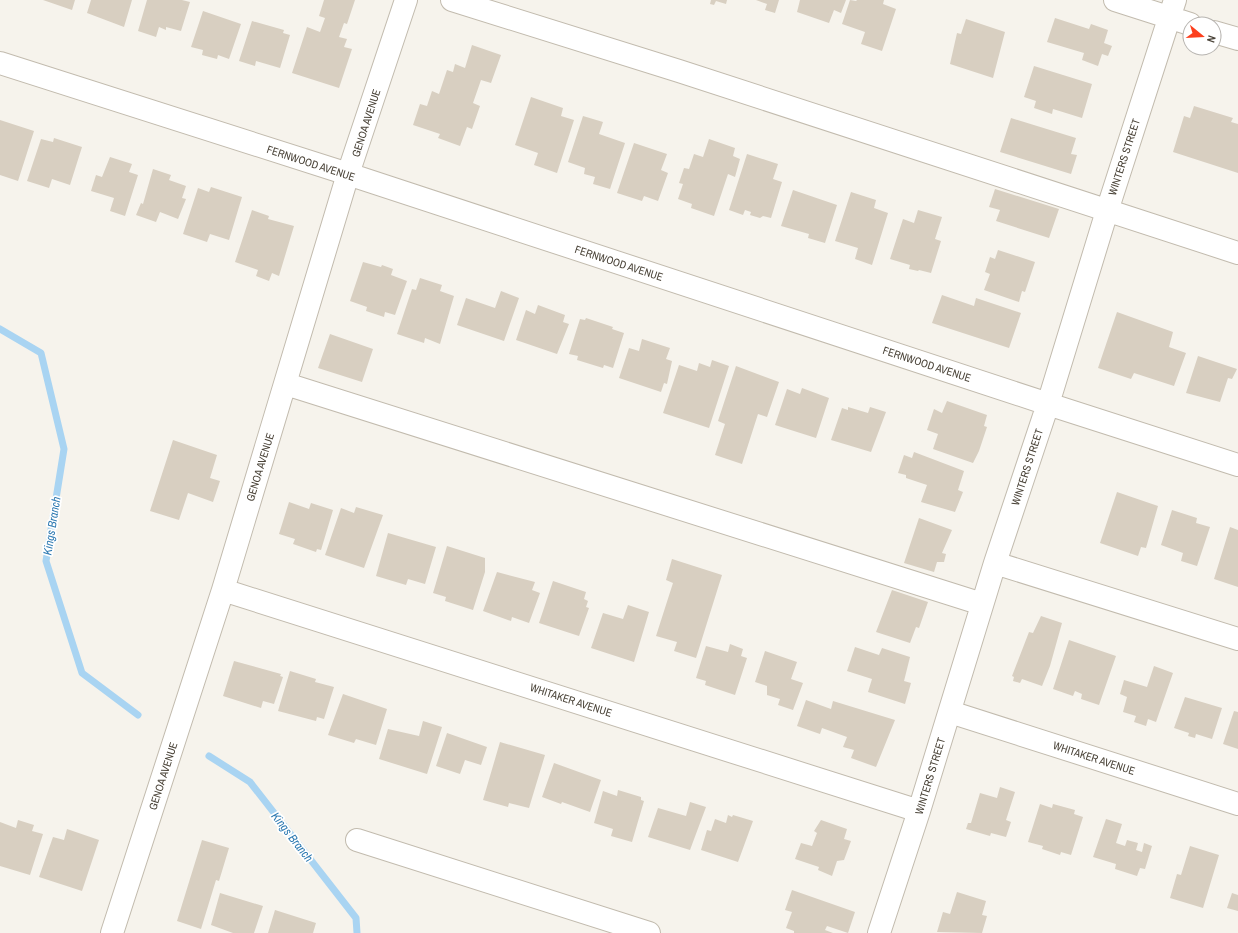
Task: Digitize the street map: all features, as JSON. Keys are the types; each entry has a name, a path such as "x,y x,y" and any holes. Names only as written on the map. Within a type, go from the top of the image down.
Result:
{"street":[{"name":"GENOA AVENUE","path":"112,933 223,590 348,174 406,0"},
{"path":"452,0 679,71 1238,253"},
{"path":"1114,0 1172,9 1182,17"},
{"name":"WINTERS STREET","path":"879,933 919,811 995,563 1048,404 1107,211 1172,9"},
{"path":"1222,34 1238,39"},
{"name":"FERNWOOD AVENUE","path":"0,63 348,174 1238,465"},
{"path":"286,384 982,604"},
{"path":"995,563 1238,640"},
{"name":"WHITAKER AVENUE","path":"223,590 919,811"},
{"name":"WHITAKER AVENUE","path":"950,712 1238,804"},
{"path":"357,840 649,933"}],"building":[{"path":"43,0 75,0 72,10"},
{"path":"91,0 132,0 124,27 87,13"},
{"path":"147,0 182,0 190,2 181,31 166,27 166,30 159,27 156,37 138,31"},
{"path":"324,0 355,0 347,24 344,23 339,37 347,39 344,47 352,49 339,88 292,73 307,27 320,32 325,18 319,16"},
{"path":"711,0 727,0 726,4 716,1 714,5 710,4"},
{"path":"756,0 779,0 775,13 765,10 767,4"},
{"path":"800,0 846,0 841,13 834,10 829,23 797,12"},
{"path":"850,0 884,0 883,4 896,9 882,51 861,44 865,32 842,24"},
{"path":"203,11 241,24 229,59 218,55 217,59 202,55 203,50 191,47"},
{"path":"1055,18 1089,29 1091,24 1108,30 1104,43 1112,46 1108,56 1102,54 1098,66 1082,60 1084,53 1047,42"},
{"path":"966,19 1005,32 993,78 950,64 957,33 961,34"},
{"path":"252,21 284,30 283,33 290,35 280,68 256,61 255,66 239,61"},
{"path":"472,45 501,55 491,83 481,80 473,103 480,106 472,129 467,127 460,146 438,138 440,134 413,125 420,104 427,106 432,91 439,94 447,70 453,72 455,64 465,68"},
{"path":"1034,66 1092,84 1082,118 1053,109 1052,114 1034,108 1036,101 1024,97"},
{"path":"531,97 563,108 561,116 574,120 557,173 534,165 538,153 515,145"},
{"path":"1194,106 1233,118 1231,122 1238,124 1238,173 1173,152 1184,116 1190,118"},
{"path":"583,116 603,122 599,134 625,143 610,189 593,184 595,177 584,174 585,168 568,162"},
{"path":"1011,118 1076,138 1071,154 1077,155 1071,174 1000,152"},
{"path":"0,120 34,131 18,181 0,175"},
{"path":"54,138 82,147 70,185 52,179 49,188 27,181 41,139 53,142"},
{"path":"709,139 735,148 733,156 740,159 735,177 728,174 714,216 691,208 692,204 678,199 683,184 679,183 684,168 689,169 694,154 703,157"},
{"path":"634,143 667,154 661,170 668,173 658,201 644,196 642,201 617,193"},
{"path":"747,154 778,164 773,179 782,182 771,218 763,216 760,218 750,215 751,212 745,210 743,215 729,210"},
{"path":"110,157 132,164 129,172 138,175 125,216 110,211 114,198 91,191 96,175 102,177"},
{"path":"153,169 171,175 169,180 186,186 182,198 186,199 178,219 160,212 156,222 136,215 141,203 143,204"},
{"path":"211,187 242,197 229,240 210,234 207,242 183,234 198,188 209,192"},
{"path":"995,189 1059,209 1049,238 996,221 1000,210 989,207"},
{"path":"793,190 837,205 825,243 808,238 809,234 781,226"},
{"path":"851,192 876,200 874,208 888,213 872,265 855,259 858,248 835,241"},
{"path":"252,210 269,216 268,219 294,226 279,276 272,273 269,281 256,276 258,270 235,262"},
{"path":"918,210 942,217 935,239 941,241 931,273 909,269 910,265 890,259 903,219 914,223"},
{"path":"998,250 1035,262 1025,292 1022,291 1019,302 984,290 990,274 985,272 990,257 995,259"},
{"path":"363,262 381,267 382,265 393,269 391,275 407,281 395,315 385,312 384,317 366,311 367,307 350,301"},
{"path":"420,278 442,285 440,291 454,296 440,344 425,338 424,343 397,334 412,289 416,290"},
{"path":"501,291 519,298 504,341 457,325 466,298 495,308"},
{"path":"942,295 974,306 976,298 1021,313 1009,348 932,323"},
{"path":"538,305 565,315 563,322 569,324 557,354 516,340 526,310 535,314"},
{"path":"1117,312 1173,332 1169,347 1186,353 1174,386 1134,373 1131,379 1098,368"},
{"path":"586,318 613,327 612,329 624,333 613,368 604,365 603,368 577,360 578,356 569,354 580,319 585,320"},
{"path":"330,334 373,349 362,382 318,368"},
{"path":"642,339 670,348 666,359 672,361 667,384 664,383 661,392 619,378 629,348 639,351"},
{"path":"1198,356 1237,369 1232,379 1228,378 1220,402 1186,393"},
{"path":"712,360 729,366 709,428 663,413 679,365 697,371 699,363 710,367"},
{"path":"736,366 779,382 767,417 758,414 742,464 715,455 725,424 718,421"},
{"path":"802,388 829,398 816,438 775,425 787,389 800,394"},
{"path":"947,401 987,415 984,426 987,427 979,451 973,463 933,449 938,434 927,430 934,409 942,413"},
{"path":"848,407 868,413 870,407 886,412 871,452 831,440 842,408 848,410"},
{"path":"173,440 217,455 210,478 220,481 213,502 188,493 179,520 150,511"},
{"path":"914,452 964,471 958,490 963,492 955,512 921,502 927,485 906,478 906,475 898,473 904,455 912,458"},
{"path":"1117,492 1158,506 1146,548 1141,547 1138,556 1100,543"},
{"path":"289,502 309,509 311,503 333,510 321,550 317,549 316,552 293,544 295,539 279,534"},
{"path":"356,507 383,515 364,568 325,555 341,508 354,513"},
{"path":"1172,510 1197,518 1196,523 1210,527 1197,566 1181,561 1183,553 1161,545"},
{"path":"919,518 952,530 942,553 946,554 944,562 937,562 934,572 904,563"},
{"path":"1230,527 1238,530 1238,587 1214,579"},
{"path":"388,533 436,547 425,584 408,579 406,585 376,576"},
{"path":"447,546 485,558 485,572 473,610 445,601 446,597 433,593"},
{"path":"672,559 722,575 696,658 674,651 677,642 656,636 673,583 666,580"},
{"path":"497,572 535,582 532,590 540,593 529,623 512,617 511,621 483,611"},
{"path":"553,581 586,592 584,599 588,601 586,607 589,608 579,636 539,623"},
{"path":"892,590 928,602 919,628 916,627 910,643 876,632"},
{"path":"628,605 649,612 634,662 591,648 603,613 623,619"},
{"path":"1041,616 1062,623 1050,666 1042,686 1022,679 1020,683 1013,681 1014,677 1012,676 1029,632 1033,633"},
{"path":"1069,640 1116,656 1099,705 1081,699 1082,694 1075,691 1073,696 1053,689"},
{"path":"730,644 743,649 741,656 747,658 735,695 705,685 706,681 696,678 706,646 728,652"},
{"path":"855,647 879,655 882,648 910,657 904,681 911,683 905,704 868,692 872,679 847,671"},
{"path":"765,651 797,662 791,679 803,683 793,710 778,705 780,699 767,695 767,686 755,682"},
{"path":"234,661 281,674 280,676 283,677 274,704 263,701 261,708 223,696"},
{"path":"1154,666 1173,673 1156,722 1148,719 1146,726 1134,722 1136,716 1123,712 1127,697 1120,694 1124,680 1147,687"},
{"path":"290,671 316,679 315,682 334,687 324,719 317,717 316,721 278,711"},
{"path":"343,694 387,709 376,745 356,739 354,743 328,735"},
{"path":"1185,697 1222,708 1212,739 1196,734 1195,738 1188,736 1189,733 1174,728"},
{"path":"806,700 831,709 833,701 895,720 876,767 851,758 854,750 843,747 847,737 822,728 820,734 797,726"},
{"path":"1234,711 1238,712 1238,749 1223,744"},
{"path":"423,721 442,727 427,774 379,759 388,729 419,736"},
{"path":"447,733 487,747 481,765 465,760 460,774 436,766"},
{"path":"500,742 545,755 529,808 509,803 508,807 483,800"},
{"path":"554,763 601,780 590,812 542,797"},
{"path":"1000,787 1015,792 1006,820 1011,822 1006,837 991,833 990,836 966,829 968,823 971,823 980,793 997,798"},
{"path":"618,790 641,797 641,800 644,801 632,842 611,836 613,829 594,823 603,791 617,796"},
{"path":"690,802 706,807 690,850 648,837 658,808 686,816"},
{"path":"1040,804 1052,808 1053,804 1075,810 1074,814 1083,817 1071,855 1061,852 1060,855 1042,849 1043,846 1028,842"},
{"path":"728,815 753,821 738,862 701,850 707,830 711,831 715,819 726,823"},
{"path":"1106,819 1122,824 1116,843 1125,846 1127,840 1138,843 1136,850 1142,852 1144,843 1152,846 1145,869 1140,868 1137,876 1115,869 1116,864 1093,857"},
{"path":"18,820 34,825 32,831 43,834 30,875 0,866 0,822 16,828"},
{"path":"821,820 847,829 844,839 851,841 844,860 837,861 832,876 818,870 819,867 795,859 801,843 812,846 817,833 814,831"},
{"path":"67,829 99,840 82,891 39,877 53,837 64,840"},
{"path":"202,840 229,848 219,881 216,880 201,929 177,921"},
{"path":"1190,846 1219,855 1203,908 1170,898 1177,874 1181,875"},
{"path":"792,890 855,912 848,933 827,926 825,930 833,933 794,933 794,931 786,928 792,912 785,910"},
{"path":"957,892 986,901 982,915 987,916 982,933 937,932 943,912 950,914"},
{"path":"220,893 263,906 254,933 233,933 211,925"},
{"path":"1232,893 1238,895 1238,911 1227,908"},
{"path":"275,910 316,923 313,933 268,933"}],"waterway":[{"name":"Kings Branch","path":"0,329 41,353 64,449 46,561 82,673 138,715"},
{"name":"Kings Branch","path":"209,756 250,782 356,918 357,933"}]}
